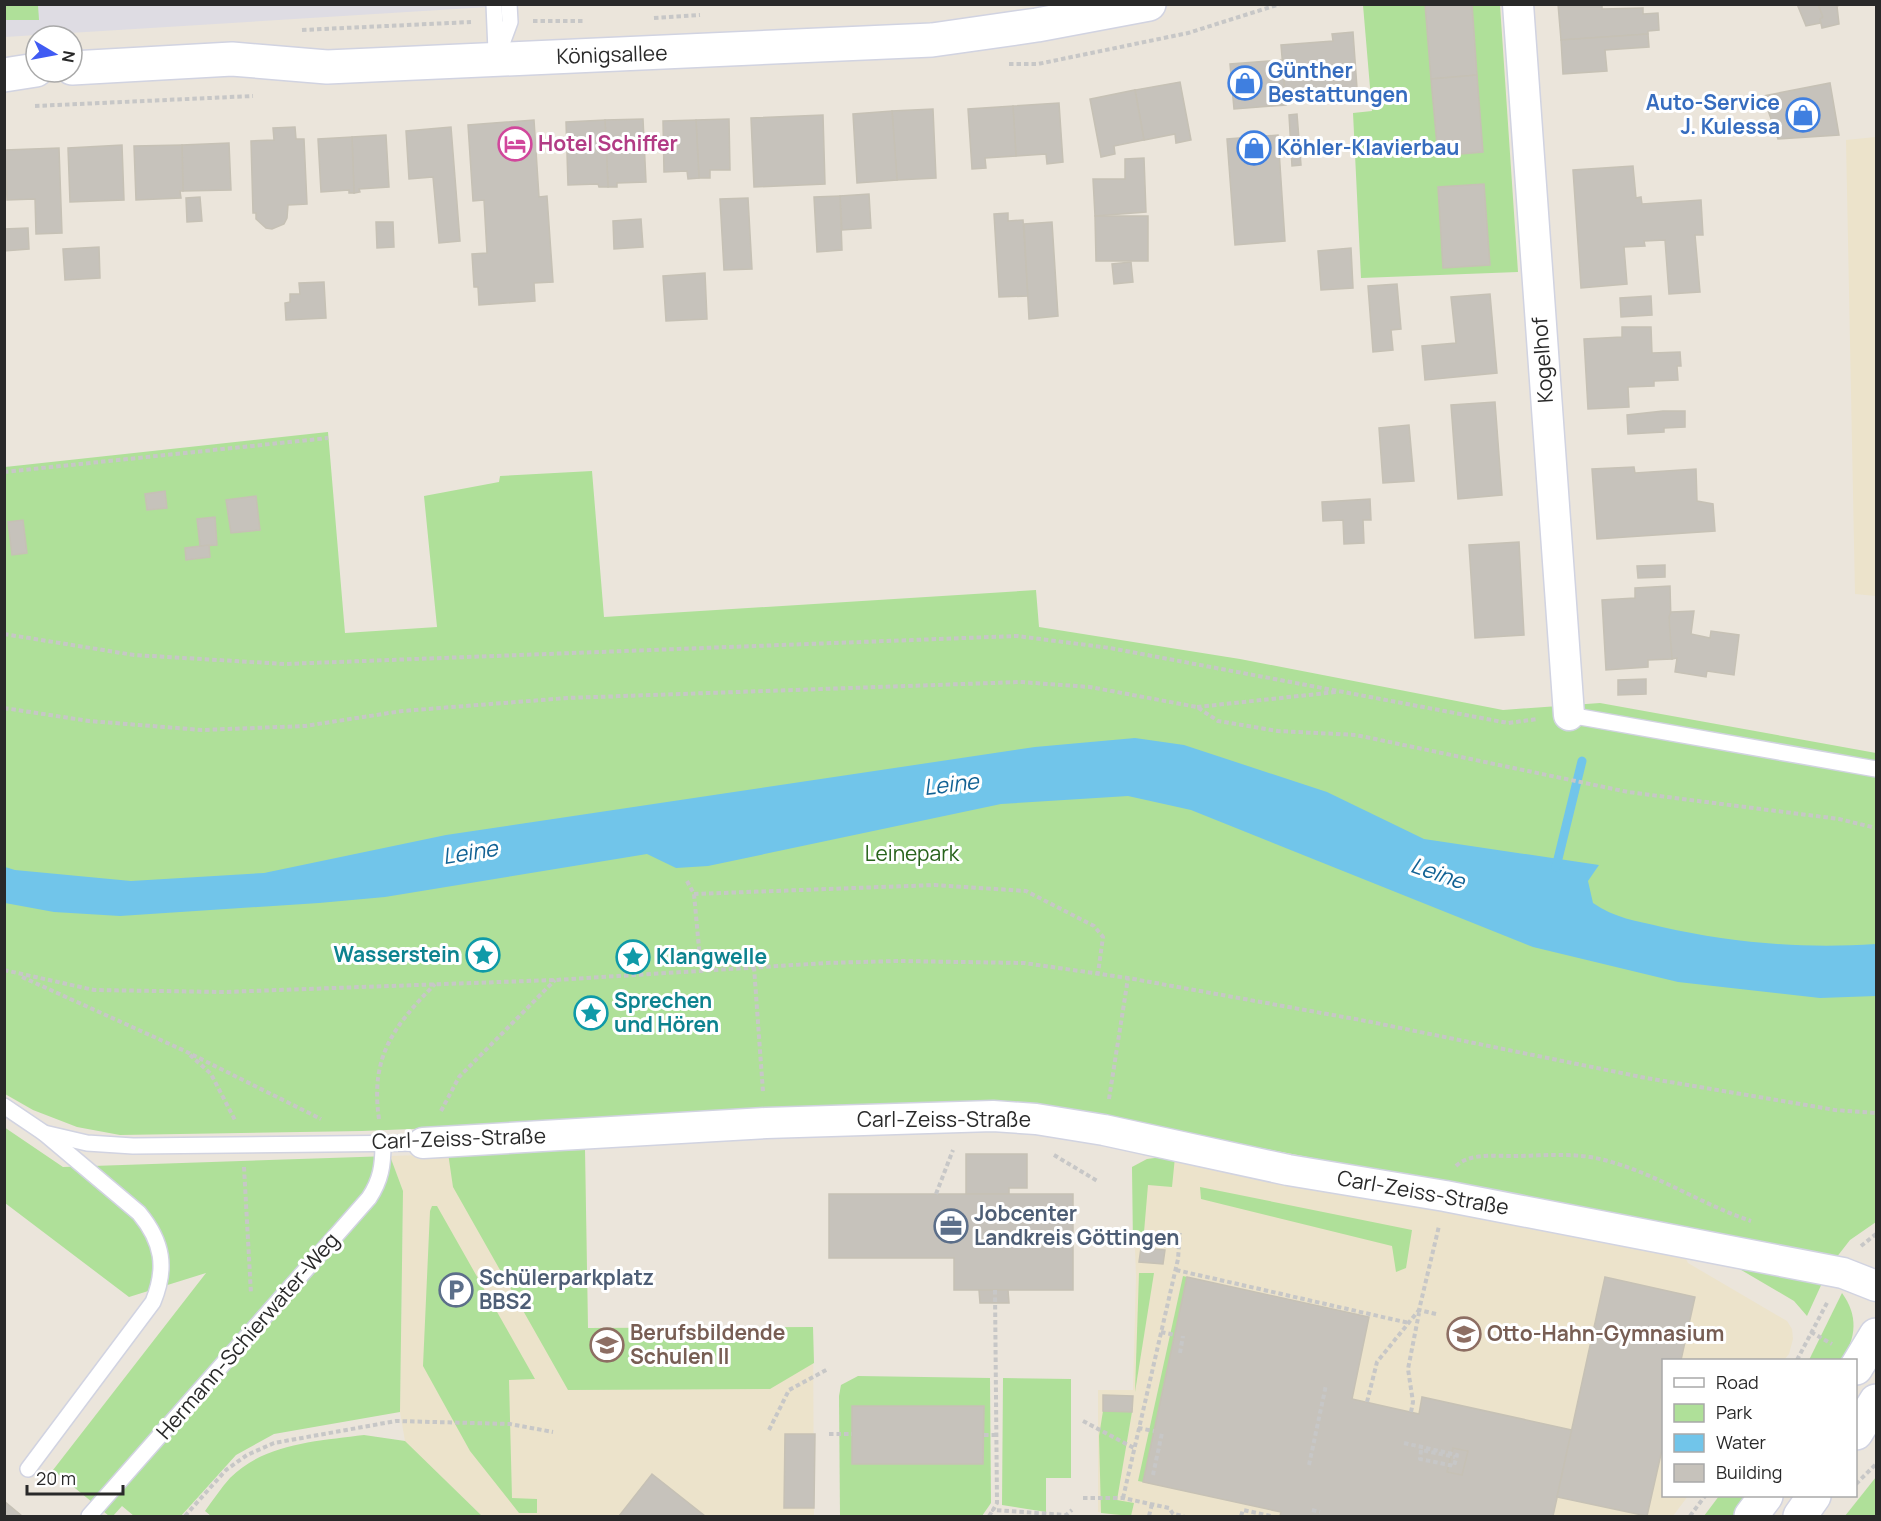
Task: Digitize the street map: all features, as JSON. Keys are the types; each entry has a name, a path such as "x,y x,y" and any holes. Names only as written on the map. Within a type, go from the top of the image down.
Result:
{"street":[{"name":"Königsallee","path":"84,67 232,59 327,67 932,40 1037,25 1149,4"},
{"name":"Kogelhof","path":"1518,4 1569,715"},
{"path":"4,75 24,72"},
{"name":"Carl-Zeiss-Straße","path":"423,1143 766,1123 993,1116 1036,1119 1104,1130 1288,1170 1428,1193 1843,1273 1876,1286"},
{"path":"1857,1366 1876,1335"},
{"path":"1857,1431 1876,1401"},
{"path":"1751,1516 1765,1497"},
{"path":"1800,1516 1813,1497"}],"lane":[{"path":"494,4 496,60"},
{"path":"496,60 510,22 509,4"},
{"path":"1569,715 1876,769"},
{"name":"Carl-Zeiss-Straße","path":"4,1106 44,1133 87,1143 133,1146 423,1143"},
{"path":"28,1469 153,1302 160,1284 163,1265 160,1246 151,1228 139,1213 44,1133"},
{"name":"Hermann-Schierwater-Weg","path":"89,1516 369,1198 382,1170 382,1144"}],"path":[{"path":"4,472 327,438"},
{"path":"4,634 134,655 285,664 1017,636 1110,648 1508,723 1569,715"},
{"path":"4,708 89,721 202,730 305,726 402,711 567,698 1020,682 1090,687 1197,707 1339,691"},
{"path":"1197,707 1218,721 1278,731 1356,735 1628,792 1839,819 1876,828"},
{"path":"687,881 694,894 701,970"},
{"path":"694,894 935,885 1026,891 1094,926 1103,937 1098,974"},
{"path":"15,974 106,990 224,992 555,980 701,970 898,961 1024,963 1128,978 1366,1022 1641,1077 1835,1110 1876,1113"},
{"path":"754,968 766,1123"},
{"path":"4,970 185,1051 328,1123"},
{"path":"1104,1130 1128,978"},
{"path":"423,1143 459,1077 555,980"},
{"path":"382,1144 378,1088 380,1065 386,1042 436,983"},
{"path":"185,1051 211,1074 227,1101 243,1145 252,1286 243,1341"},
{"path":"936,1194 952,1150 960,1148"},
{"path":"1052,1154 1100,1182"},
{"path":"1428,1193 1464,1159 1562,1154 1591,1157 1637,1172 1760,1224"},
{"path":"1123,1498 1176,1270 1180,1233"},
{"path":"1411,1412 1413,1402 1408,1369 1433,1253"},
{"path":"1176,1270 1409,1323"},
{"path":"989,1516 997,1503 995,1290"},
{"path":"1798,1359 1833,1291"},
{"path":"1419,1310 1436,1314"},
{"path":"1367,1402 1377,1362 1419,1310"},
{"path":"1161,1332 1175,1335"},
{"path":"1180,1353 1183,1336"},
{"path":"769,1430 789,1390 828,1370"},
{"path":"1309,1465 1326,1385"},
{"path":"185,1516 226,1470 247,1455 274,1443 396,1421 510,1424 553,1432"},
{"path":"1083,1421 1134,1448"},
{"path":"1138,1428 1154,1431"},
{"path":"1153,1475 1162,1433"},
{"path":"829,1434 852,1434"},
{"path":"984,1435 996,1435"},
{"path":"1404,1443 1457,1455 1455,1466 1420,1459 1422,1450 1455,1457"},
{"path":"1857,1483 1876,1464"},
{"path":"1690,1516 1704,1497"},
{"path":"1083,1498 1123,1498 1169,1508 1173,1514 1184,1516"},
{"path":"1149,1516 1152,1504"},
{"path":"993,1510 1028,1515 1066,1515 1072,1510"},
{"path":"1241,1516 1243,1510 1271,1516"},
{"path":"1312,1510 1320,1512"}],"shaded area":[{"path":"504,4 504,6 84,32 84,24 24,24 24,36 5,37 5,5"},
{"path":"1876,137 1876,596 1855,594 1846,140"},
{"name":"Berufsbildende Schulen II","path":"585,1150 588,1328 813,1327 814,1516 482,1516 405,1441 400,1412 403,1191 390,1156"},
{"name":"Otto-Hahn-Gymnasium","path":"1162,1157 1683,1253 1688,1263 1787,1321 1792,1329 1793,1339 1789,1354 1785,1359 1662,1359 1662,1497 1687,1497 1673,1516 1121,1516 1098,1512 1098,1390 1133,1390 1136,1276 1132,1167 1147,1159"}],"green space":[{"path":"4,5 38,5 39,20 5,20"},
{"path":"1363,5 1500,5 1518,272 1361,278 1353,113 1372,111"},
{"name":"Leinepark","path":"328,432 345,633 437,627 424,496 499,482 500,476 592,471 604,617 1036,590 1039,627 1240,659 1503,710 1600,703 1876,753 1876,1222 1850,1240 1836,1258 1031,1104 362,1131 120,1135 77,1127 33,1110 5,1094 5,467"},
{"path":"4,1127 63,1167 390,1156 403,1191 400,1412 274,1434 236,1455 181,1516 134,1516 122,1506 113,1516 109,1516 53,1470 206,1273 129,1297 5,1203"},
{"path":"585,1150 588,1328 813,1327 814,1363 770,1389 568,1390 453,1187 448,1153"},
{"path":"1175,1157 1172,1187 1148,1185 1143,1244 1133,1246 1132,1167 1147,1159"},
{"path":"1200,1187 1412,1230 1406,1268 1396,1272 1392,1246 1201,1199"},
{"path":"432,1206 437,1206 535,1379 509,1380 512,1498 537,1499 537,1513 519,1513 470,1451 423,1366"},
{"path":"1731,1264 1823,1281 1807,1316 1794,1301"},
{"path":"1139,1273 1154,1273 1135,1392"},
{"path":"1183,1276 1187,1277 1143,1482 1138,1481"},
{"path":"1842,1293 1851,1310 1854,1326 1846,1352 1842,1359 1809,1359"},
{"path":"858,1376 990,1378 991,1503 982,1516 840,1516 839,1396 841,1385"},
{"path":"1003,1378 1071,1379 1071,1478 1046,1478 1046,1512 1002,1505"},
{"path":"1103,1411 1132,1412 1117,1500 1134,1503 1131,1516 1101,1513 1099,1436"},
{"path":"364,1435 405,1441 482,1516 211,1516 205,1511 230,1478 259,1457 311,1442"},
{"path":"1876,1477 1876,1516 1845,1516"},
{"path":"1718,1497 1747,1497 1734,1516 1704,1516"}],"water":[{"name":"Leine","path":"1135,738 1184,745 1327,792 1424,839 1599,865 1588,881 1593,903 1626,918 1689,933 1742,941 1822,946 1876,944 1876,996 1820,998 1678,982 1533,947 1191,810 1128,796 1001,804 708,866 676,868 647,854 385,897 120,916 54,912 5,903 5,867 15,870 131,881 264,873 446,835 1035,747"}],"building":[{"path":"1425,4 1472,4 1477,75 1431,79"},
{"path":"1558,4 1602,4 1602,9 1643,8 1643,14 1658,13 1659,30 1648,31 1648,34 1561,40"},
{"path":"1797,4 1818,4 1823,17 1820,19 1821,23 1806,26"},
{"path":"1818,4 1844,4 1837,6 1839,24 1822,28 1820,19 1823,17"},
{"path":"1353,32 1357,88 1285,93 1281,45 1333,41 1332,34"},
{"path":"1648,34 1649,47 1605,50 1607,71 1563,74 1561,40"},
{"path":"1282,60 1286,105 1234,109 1230,64"},
{"path":"1477,75 1483,152 1438,156 1431,79"},
{"path":"1180,82 1191,140 1176,143 1175,134 1144,140 1135,90"},
{"name":"Auto-Service J. Kulessa","path":"1830,83 1839,135 1778,139 1763,96"},
{"path":"1135,90 1144,140 1114,146 1115,154 1101,157 1090,99"},
{"path":"1059,103 1063,162 1047,164 1046,154 1016,156 1013,106"},
{"path":"1013,106 1016,156 985,158 986,168 972,169 968,109"},
{"path":"933,109 936,178 897,180 892,111"},
{"path":"892,111 897,180 857,183 853,114"},
{"path":"1297,114 1301,165 1292,166 1289,115"},
{"path":"823,115 825,184 754,187 751,118"},
{"path":"643,119 646,182 617,183 617,187 608,187 605,120"},
{"path":"729,119 730,170 710,170 710,178 699,178 696,120"},
{"path":"534,120 539,197 547,196 553,282 534,283 535,301 479,305 478,287 474,287 472,254 487,253 484,200 473,201 468,125"},
{"path":"605,120 608,187 599,187 598,184 568,185 566,122"},
{"path":"696,120 699,178 688,179 687,171 664,172 663,121"},
{"path":"295,127 296,139 304,139 307,204 288,205 284,224 272,229 266,228 256,219 256,213 253,213 251,141 274,140 273,128"},
{"path":"451,127 460,241 439,243 433,177 409,179 406,131"},
{"path":"386,135 389,187 359,189 360,192 354,193 352,137"},
{"path":"1278,135 1285,241 1235,245 1227,139"},
{"path":"352,137 354,193 349,193 349,190 321,192 318,139"},
{"path":"229,143 231,190 183,191 182,145"},
{"path":"122,145 124,200 70,202 68,148"},
{"path":"182,145 183,191 180,191 181,198 136,200 134,146"},
{"path":"59,148 62,233 36,234 35,199 7,200 5,150"},
{"path":"1144,158 1146,212 1095,216 1093,179 1125,179 1125,159"},
{"path":"1633,166 1636,198 1641,197 1642,204 1701,200 1703,235 1695,235 1700,292 1669,294 1665,240 1644,241 1645,246 1624,247 1627,284 1581,288 1573,170"},
{"path":"1484,184 1490,265 1443,268 1438,187"},
{"path":"869,194 871,228 842,230 840,196"},
{"path":"840,196 842,250 817,252 814,197"},
{"path":"200,197 202,221 187,222 186,198"},
{"path":"748,198 752,269 724,270 720,199"},
{"path":"1008,213 1008,221 1023,220 1028,296 999,297 994,214"},
{"path":"1095,216 1148,216 1148,261 1096,261"},
{"path":"641,219 643,247 614,249 613,221"},
{"path":"376,222 393,222 394,247 377,248"},
{"path":"1052,222 1058,316 1029,319 1024,224"},
{"path":"28,228 29,249 4,251 4,229"},
{"path":"99,247 100,278 65,280 63,249"},
{"path":"1351,248 1353,288 1321,290 1318,251"},
{"path":"1131,262 1133,282 1114,284 1112,264"},
{"path":"705,273 707,319 666,321 663,276"},
{"path":"324,282 326,318 286,320 285,303 290,302 290,294 300,294 299,283"},
{"path":"1397,284 1401,329 1391,330 1393,350 1373,352 1368,286"},
{"path":"1490,294 1497,373 1425,380 1422,346 1456,343 1451,297"},
{"path":"1651,296 1652,315 1621,317 1620,298"},
{"path":"1622,327 1651,327 1652,353 1680,352 1681,366 1677,366 1678,380 1654,381 1654,386 1628,387 1629,407 1588,409 1584,339 1622,337"},
{"path":"1495,402 1502,495 1458,499 1451,405"},
{"path":"1685,411 1685,427 1664,428 1664,432 1628,434 1627,415"},
{"path":"1409,425 1414,481 1383,483 1379,428"},
{"path":"1634,467 1635,473 1696,469 1697,501 1713,504 1715,531 1597,539 1592,469"},
{"path":"165,491 167,508 147,510 145,494"},
{"path":"256,496 260,530 231,533 226,500"},
{"path":"1370,499 1371,520 1363,520 1364,543 1344,544 1343,520 1323,521 1322,502"},
{"path":"215,517 217,545 200,546 197,519"},
{"path":"23,520 27,553 12,555 8,522"},
{"path":"1519,542 1524,635 1475,638 1469,545"},
{"path":"209,545 210,557 186,560 185,548"},
{"path":"1665,565 1665,577 1638,578 1637,566"},
{"path":"1670,586 1672,659 1648,660 1648,667 1606,670 1602,600 1635,598 1635,588"},
{"path":"1694,611 1691,634 1710,638 1711,631 1739,635 1734,675 1707,671 1706,677 1675,672 1677,658 1672,659 1669,617 1671,612"},
{"path":"1646,679 1646,694 1618,695 1618,680"},
{"path":"966,1154 1027,1154 1027,1188 1009,1188 1009,1194 966,1194"},
{"name":"Jobcenter Landkreis Göttingen","path":"829,1194 1073,1194 1073,1290 954,1290 954,1258 829,1258"},
{"path":"1141,1248 1165,1250 1163,1264 1139,1262"},
{"path":"1187,1277 1369,1317 1352,1399 1419,1414 1422,1397 1572,1430 1553,1516 1280,1516 1281,1512 1143,1482"},
{"path":"1605,1277 1695,1297 1681,1359 1662,1359 1662,1450 1647,1516 1557,1497"},
{"path":"979,1290 1008,1290 1009,1303 980,1303"},
{"path":"1103,1395 1133,1396 1132,1412 1103,1411"},
{"path":"852,1406 984,1406 983,1464 852,1464"},
{"path":"785,1434 815,1434 814,1508 784,1508"},
{"path":"1453,1448 1468,1451 1462,1475 1447,1472"},
{"path":"652,1474 705,1516 619,1516"},
{"path":"4,1501 22,1516 4,1516"}],"waterway":[{"path":"1556,867 1582,761"}],"place":[{"name":"Günther Bestattungen","path":"1245,83"},
{"name":"Auto-Service J. Kulessa","path":"1803,115"},
{"name":"Hotel Schiffer","path":"515,144"},
{"name":"Köhler-Klavierbau","path":"1254,148"},
{"name":"Wasserstein","path":"483,955"},
{"name":"Klangwelle","path":"633,957"},
{"name":"Sprechen und Hören","path":"591,1013"},
{"name":"Jobcenter Landkreis Göttingen","path":"951,1226"},
{"name":"Schülerparkplatz BBS2","path":"456,1290"},
{"name":"Otto-Hahn-Gymnasium","path":"1464,1334"},
{"name":"Berufsbildende Schulen II","path":"607,1345"}]}
